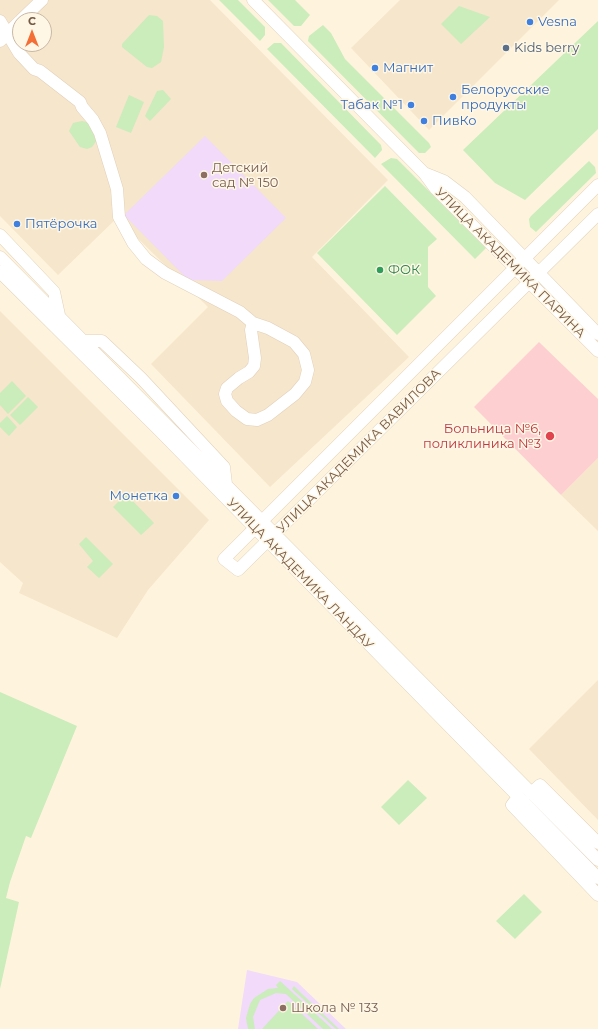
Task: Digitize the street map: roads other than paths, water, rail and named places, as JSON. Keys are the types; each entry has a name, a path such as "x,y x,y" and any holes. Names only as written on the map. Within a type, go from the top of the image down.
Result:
{"street":[{"path":"30,12 42,0"},
{"name":"УЛИЦА АКАДЕМИКА ПАРИНА","path":"253,0 424,173 435,188 598,351"},
{"path":"0,21 4,37 34,69 40,70 80,102 82,107 93,120 100,133 116,190 119,217 133,243 146,260 165,273 240,312 253,323 268,328 294,342 304,354 308,370 305,382 294,394 268,415 257,420 246,419 236,411 227,402 225,394 227,388 249,372 254,366 255,358 251,330 253,323"},
{"path":"4,37 12,29"},
{"name":"УЛИЦА АКАДЕМИКА ПАРИНА","path":"424,173 444,181 466,197 598,334"},
{"name":"УЛИЦА АКАДЕМИКА ВАВИЛОВА","path":"598,185 224,558 238,570 598,214"},
{"path":"0,235 54,292 58,315"},
{"path":"0,257 58,315"},
{"name":"УЛИЦА АКАДЕМИКА ЛАНДАУ","path":"0,272 258,524 515,801 598,878"},
{"name":"УЛИЦА АКАДЕМИКА ЛАНДАУ","path":"58,315 84,341 102,341 141,378 224,467 226,484 258,524"},
{"name":"УЛИЦА АКАДЕМИКА ЛАНДАУ","path":"271,538 535,789 598,860"},
{"path":"535,789 598,844"},
{"path":"515,801 598,895"}],"place":[{"name":"Vesna","path":"530,22"},
{"name":"Kids berry","path":"506,48"},
{"name":"Магнит","path":"375,68"},
{"name":"Белорусские продукты","path":"453,97"},
{"name":"Табак №1","path":"411,105"},
{"name":"ПивКо","path":"424,121"},
{"name":"Детский сад № 150","path":"204,175"},
{"name":"Пятёрочка","path":"17,224"},
{"name":"ФОК","path":"380,270"},
{"name":"Больница №6, поликлиника №3","path":"550,436"},
{"name":"Монетка","path":"176,496"},
{"name":"Школа № 133","path":"283,1008"}]}
